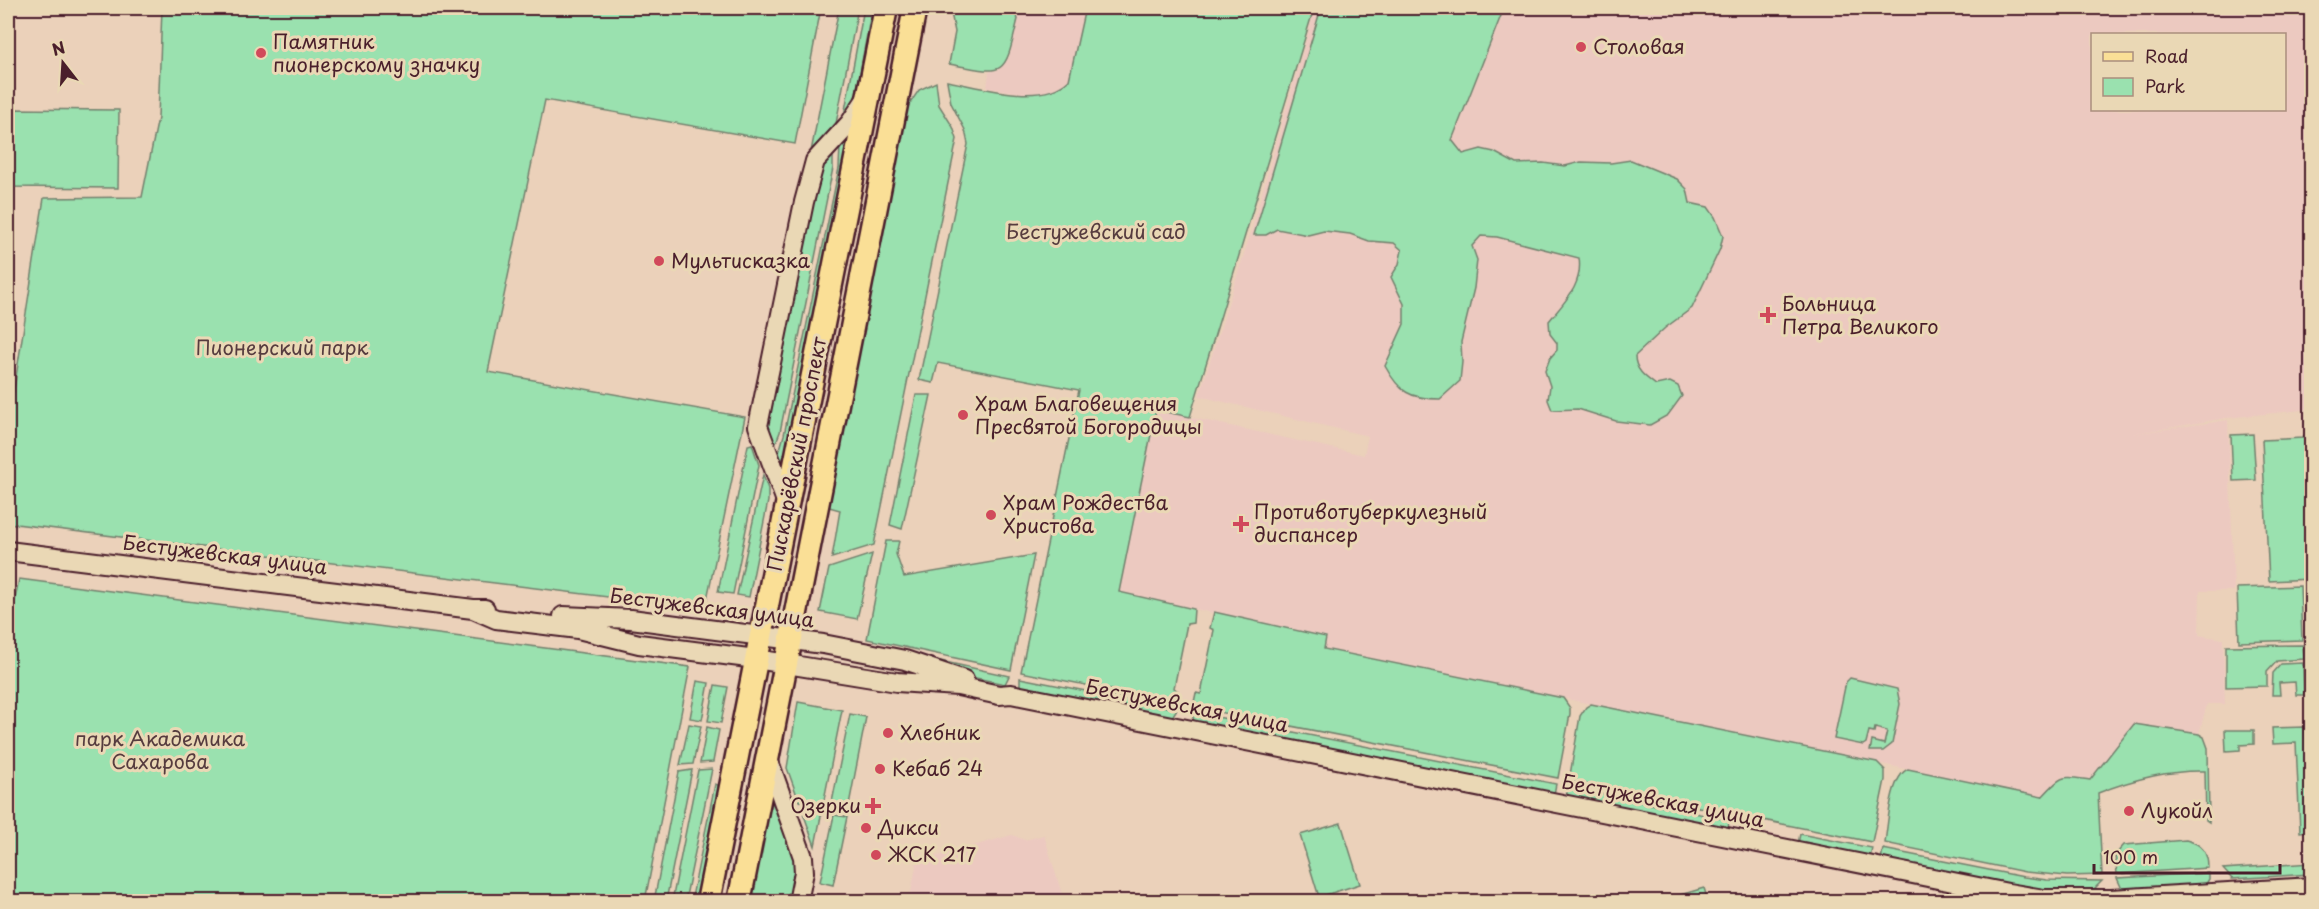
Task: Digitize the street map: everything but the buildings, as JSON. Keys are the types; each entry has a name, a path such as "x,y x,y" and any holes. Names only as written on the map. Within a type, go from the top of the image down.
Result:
{"main road":[{"name":"Пискарёвский проспект","path":"708,902 886,8"},
{"name":"Пискарёвский проспект","path":"739,902 915,8"}],"street":[{"path":"787,504 758,426 815,161 850,123 869,95"},
{"name":"Бестужевская улица","path":"8,551 473,609 500,608 580,618 631,619 760,635 905,660 970,682 1001,688 1011,694"},
{"name":"Бестужевская улица","path":"473,609 496,619 578,628 639,644 756,658 897,682 958,686 999,695 1011,694 2044,899 2111,899 2312,887"},
{"path":"768,759 803,857 804,872 798,902"}],"shaded area":[{"path":"1013,8 1085,8 1069,81 1061,89 1048,93 1027,94 987,88 989,72 999,69 1009,57 1018,19"},
{"name":"Больница Петра Великого","path":"1315,8 2311,8 2311,409 2227,418 2132,434 2228,420 2234,591 2200,591 2199,635 2223,639 2225,704 2207,704 2199,734 2134,724 2090,780 2060,778 2042,797 1324,649 1326,637 1119,593 1156,410 1364,455 1368,436 1199,396 1250,235"},
{"path":"1012,835 1025,840 1044,835 1064,901 909,901 917,862"}],"green space":[{"name":"Пионерский парк","path":"162,8 821,8 795,144 545,100 488,372 745,417 705,609 8,523 8,428 44,198 142,197 158,118"},
{"path":"839,8 858,8 835,129 809,162"},
{"path":"864,8 872,8 855,99 843,121"},
{"path":"950,8 1013,8 1018,19 1009,52 1000,67 993,70 982,70 949,64 955,32"},
{"name":"Бестужевский сад","path":"1085,8 1314,8 1190,417 1156,410 1119,592 1194,609 1193,623 1187,624 1174,688 1178,691 1176,703 1021,672 1079,390 938,363 933,383 919,380 968,144 965,130 951,103 947,81 1011,93 1027,94 1057,88 1069,80"},
{"path":"1321,8 1504,8 1452,140 1463,154 1481,149 1494,152 1516,164 1543,163 1565,166 1581,162 1611,163 1631,160 1677,179 1687,189 1690,203 1708,207 1723,236 1720,249 1692,308 1665,328 1635,356 1639,369 1656,385 1670,382 1678,386 1682,396 1668,415 1650,425 1616,421 1578,409 1552,410 1548,400 1550,386 1545,371 1550,358 1557,350 1557,343 1550,334 1549,321 1572,292 1580,268 1579,258 1497,237 1481,236 1472,246 1477,260 1474,288 1461,342 1460,381 1440,399 1430,399 1406,392 1395,382 1385,366 1404,324 1404,304 1391,277 1399,264 1402,250 1394,243 1369,241 1350,234 1324,231 1308,235 1277,229 1266,235 1254,235"},
{"path":"936,82 939,105 953,127 957,139 874,545 832,558 840,510 829,507 867,300 906,109 919,90"},
{"path":"8,109 119,110 118,188 8,187"},
{"path":"846,139 845,172 792,435 781,464 778,456 839,168 840,145"},
{"path":"833,151 833,168 780,432 774,447 764,424 822,164"},
{"path":"916,395 931,395 902,529 890,525"},
{"path":"2308,432 2312,432 2311,579 2269,581 2262,440 2303,438"},
{"path":"2253,434 2256,480 2233,481 2231,435"},
{"path":"752,444 759,465 733,594 718,592 748,445"},
{"path":"763,475 768,489 768,501 749,597 737,595"},
{"path":"886,541 899,541 896,554 904,577 1034,555 1011,670 867,639"},
{"path":"872,554 857,619 820,612 829,568"},
{"name":"парк Академика Сахарова","path":"19,579 690,667 645,901 8,901 8,633"},
{"path":"2300,586 2302,640 2239,642 2237,588"},
{"path":"2305,586 2311,586 2311,640 2307,640"},
{"path":"1214,612 1326,637 1324,649 1563,698 1570,708 1570,714 1558,778 1193,707 1196,693 1201,694 1214,630 1210,628"},
{"path":"2303,645 2304,659 2277,661 2267,672 2267,686 2226,687 2226,646"},
{"path":"918,656 1009,676 1005,684 971,677"},
{"path":"2303,663 2304,695 2296,695 2295,682 2279,683 2280,695 2272,695 2273,673 2281,664"},
{"path":"1020,678 1177,709 1172,717 1020,687"},
{"path":"1850,678 1897,689 1900,704 1892,744 1883,751 1870,751 1872,741 1884,744 1887,731 1875,728 1874,732 1869,731 1866,743 1863,745 1834,739 1846,682"},
{"path":"697,681 709,683 702,720 690,718"},
{"path":"715,685 728,687 721,723 708,721"},
{"path":"798,702 842,710 823,805 799,801 787,768"},
{"path":"1591,704 1877,762 1885,770 1885,780 1872,842 1569,781 1580,716"},
{"path":"1192,712 1556,784 1554,794 1194,722"},
{"path":"850,714 866,717 848,810 831,807"},
{"path":"689,724 701,726 693,764 680,765"},
{"path":"2134,724 2199,734 2204,737 2208,748 2209,822 2206,820 2205,771 2191,771 2150,776 2098,793 2102,875 2067,876 2025,872 1885,843 1897,781 1908,769 2042,797 2063,778 2090,780"},
{"path":"707,727 719,730 713,762 700,763"},
{"path":"2305,727 2310,831 2300,832 2296,743 2273,744 2272,728"},
{"path":"2225,730 2254,730 2254,744 2240,745 2240,750 2226,751"},
{"path":"712,769 685,901 672,901 698,770"},
{"path":"692,770 666,901 654,901 679,772"},
{"path":"715,784 718,785 717,800 711,844 698,901 691,902"},
{"path":"1568,787 1729,820 1728,829 1566,798"},
{"path":"776,802 797,866 790,901 747,902 767,817 772,804"},
{"path":"801,807 822,811 815,846"},
{"path":"834,815 847,817 833,885 820,882"},
{"path":"1341,823 1360,884 1319,897 1300,835"},
{"path":"1800,834 1872,848 1870,858 1798,844"},
{"path":"2186,840 2200,846 2207,857 2208,868 2117,874 2115,855 2124,845"},
{"path":"1883,849 2024,877 2047,880 2102,881 2091,892 2044,891 1881,860"},
{"path":"2311,863 2311,874 2232,879 2223,869"},
{"path":"2209,873 2206,884 2122,889 2117,878"},
{"path":"1704,888 1708,901 1660,901"}],"place":[{"name":"Столовая","path":"1581,47"},
{"name":"Памятник пионерскому значку","path":"261,53"},
{"name":"Мультисказка","path":"659,261"},
{"name":"Больница Петра Великого","path":"1768,315"},
{"name":"Храм Благовещения Пресвятой Богородицы","path":"963,415"},
{"name":"Храм Рождества Христова","path":"991,515"},
{"name":"Противотуберкулезный диспансер","path":"1241,524"},
{"name":"Хлебник","path":"888,733"},
{"name":"Кебаб 24","path":"880,769"},
{"name":"Озерки","path":"873,806"},
{"name":"Лукойл","path":"2129,811"},
{"name":"Дикси","path":"866,828"},
{"name":"ЖСК 217","path":"876,855"}]}
